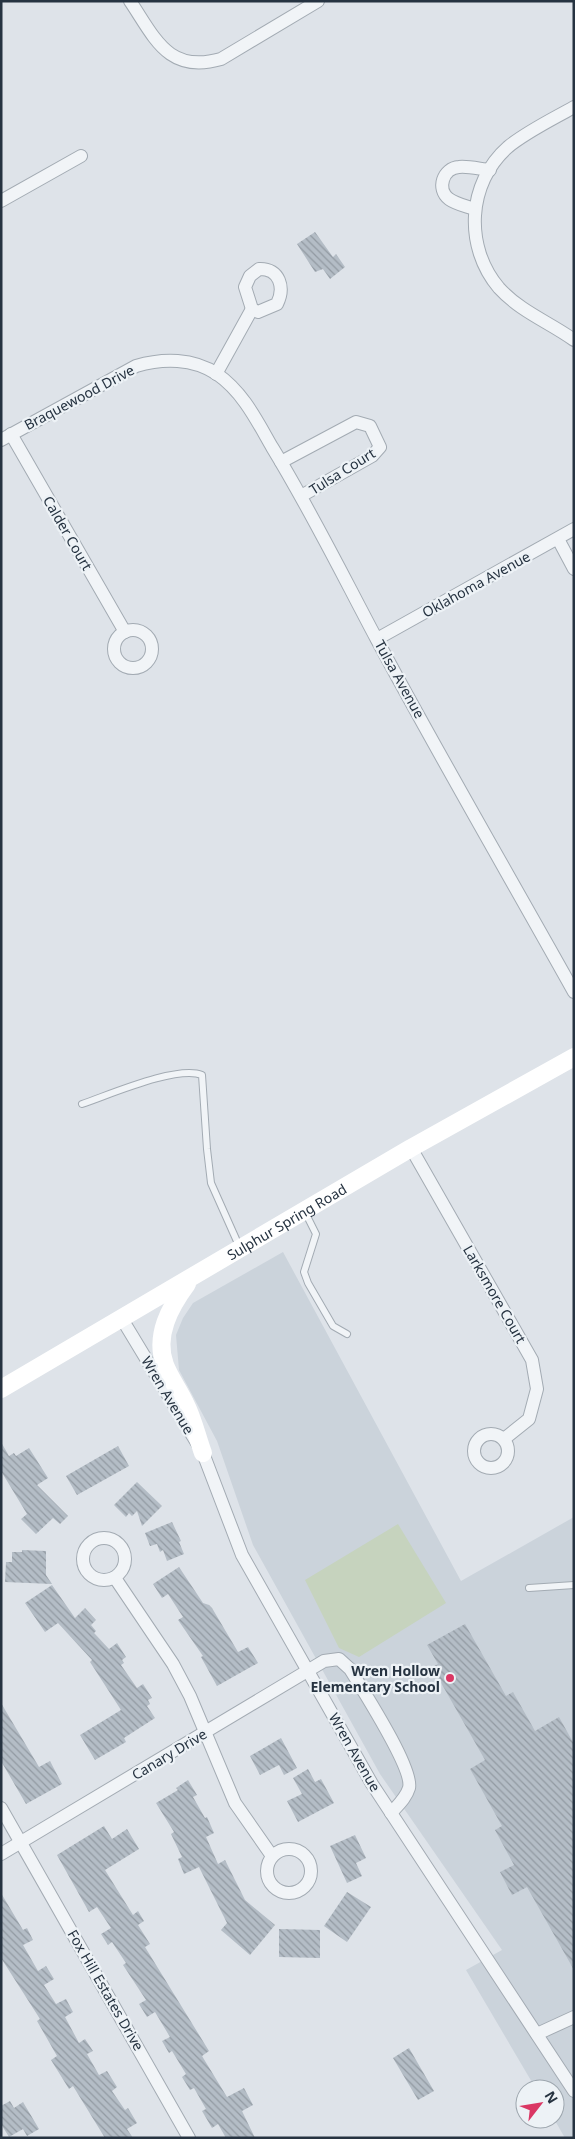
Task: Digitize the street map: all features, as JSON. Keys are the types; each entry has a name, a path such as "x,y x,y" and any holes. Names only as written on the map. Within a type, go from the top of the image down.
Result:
{"main road":[{"name":"Sulphur Spring Road","path":"1,1389 411,1148 574,1057"},
{"path":"190,1278 173,1303 164,1331 162,1349 165,1365 186,1404 203,1453"}],"street":[{"path":"130,1 155,39 166,51 177,59 191,63 221,59 318,1"},
{"path":"574,107 508,147 490,170 480,190 474,209 476,242 484,265 499,288 522,308 574,340"},
{"path":"1,201 81,156"},
{"path":"474,209 448,198 443,190 443,178 446,172 459,167 490,170"},
{"path":"216,374 252,309"},
{"name":"Braquewood Drive","path":"6,437 136,366 152,361 190,362 216,374"},
{"name":"Tulsa Avenue","path":"216,374 245,401 301,496 377,639 574,992"},
{"name":"Tulsa Court","path":"281,462 356,422 370,426 380,447 301,496"},
{"name":"Calder Court","path":"6,437 125,632"},
{"name":"Oklahoma Avenue","path":"377,639 574,529"},
{"path":"558,539 574,569"},
{"name":"Larksmore Court","path":"411,1148 532,1360 537,1389 529,1419 504,1439"},
{"name":"Wren Avenue","path":"122,1319 203,1453 242,1555 372,1784 574,2091"},
{"path":"115,1578 173,1664 190,1696 234,1803 272,1856"},
{"name":"Canary Drive","path":"1,1854 324,1661 339,1659 350,1669 405,1764 410,1786 403,1799 391,1813"},
{"name":"Fox Hill Estates Drive","path":"1,1808 189,2138"},
{"path":"537,2034 574,2017"}],"lane":[{"path":"82,1104 167,1074 197,1073 202,1075 211,1183 240,1249"},
{"path":"304,1211 316,1234 304,1272 308,1284 333,1326 347,1334"},
{"path":"529,1588 574,1585"}],"shaded area":[{"name":"Wren Hollow Elementary School","path":"283,1252 461,1581 574,1517 574,2138 565,2138 560,2129 565,2129 565,2079 530,2079 466,1970 502,1950 380,1774 253,1545 217,1441 179,1370 176,1335 183,1318 193,1303"}],"green space":[{"path":"398,1524 446,1603 359,1657 339,1648 305,1580"}],"building":[{"path":"315,232 333,257 336,254 345,267 330,279 323,269 315,272 297,244"},
{"path":"1,1442 9,1456 14,1453 16,1456 29,1448 48,1478 37,1485 68,1516 60,1524 53,1518 36,1534 21,1519 27,1514 1,1471"},
{"path":"118,1446 129,1466 77,1495 66,1476"},
{"path":"137,1482 162,1506 142,1526 137,1511 132,1516 129,1513 126,1517 114,1505"},
{"path":"172,1522 181,1541 179,1542 184,1554 167,1561 163,1550 160,1552 157,1544 150,1546 145,1533"},
{"path":"22,1550 46,1551 46,1575 52,1584 5,1582 6,1562 12,1562 12,1552 22,1552"},
{"path":"179,1567 203,1603 212,1608 238,1652 248,1647 258,1663 217,1686 201,1657 203,1656 178,1620 183,1617 168,1594 162,1598 153,1584"},
{"path":"52,1585 75,1618 85,1608 96,1620 91,1625 96,1631 94,1633 109,1649 117,1643 126,1657 122,1660 124,1663 121,1665 137,1688 143,1684 152,1698 148,1700 150,1704 147,1706 155,1718 124,1738 126,1742 95,1760 80,1735 121,1710 90,1662 92,1660 58,1623 45,1632 25,1603"},
{"path":"465,1624 506,1696 513,1692 535,1731 559,1717 574,1744 574,1970 527,1887 512,1895 500,1872 514,1865 495,1830 502,1826 470,1769 485,1760 432,1667 438,1664 427,1645"},
{"path":"1,1703 39,1767 50,1761 62,1784 26,1804 1,1761"},
{"path":"281,1738 297,1768 284,1775 279,1765 260,1775 250,1756"},
{"path":"308,1769 315,1782 321,1779 334,1803 298,1822 287,1801 302,1794 293,1778"},
{"path":"188,1780 197,1795 193,1797 205,1818 207,1817 214,1833 206,1837 218,1864 225,1860 245,1900 275,1925 250,1955 221,1930 227,1923 199,1867 184,1874 178,1859 182,1857 171,1834 174,1832 156,1803 178,1790 176,1788"},
{"path":"104,1826 112,1839 127,1829 139,1849 105,1870 133,1915 138,1911 144,1921 138,1925 150,1944 145,1947 209,2051 202,2056 227,2097 244,2088 253,2105 242,2111 255,2138 226,2138 218,2124 212,2128 202,2111 206,2109 194,2088 190,2090 182,2077 186,2074 172,2051 169,2053 162,2041 170,2037 155,2012 147,2017 139,2004 146,2000 123,1965 126,1963 112,1942 108,1945 101,1934 111,1928 97,1907 89,1912 57,1855"},
{"path":"355,1835 366,1858 356,1863 362,1876 347,1883 330,1846"},
{"path":"347,1892 371,1907 347,1942 324,1926"},
{"path":"1,1893 23,1930 27,1928 33,1940 23,1945 38,1971 46,1966 54,1979 44,1985 56,2004 66,1999 73,2012 65,2017 79,2043 85,2039 93,2051 87,2054 99,2075 107,2071 117,2087 112,2091 125,2110 128,2108 137,2123 127,2129 133,2138 105,2138 73,2086 69,2089 51,2060 57,2056 37,2021 40,2019 1,1958"},
{"path":"279,1929 320,1930 320,1958 279,1957"},
{"path":"409,2048 434,2091 418,2100 393,2058"},
{"path":"10,2101 14,2108 23,2102 39,2129 27,2136 23,2129 9,2137 1,2124 1,2106"}],"place":[{"name":"Wren Hollow Elementary School","path":"450,1678"}]}
